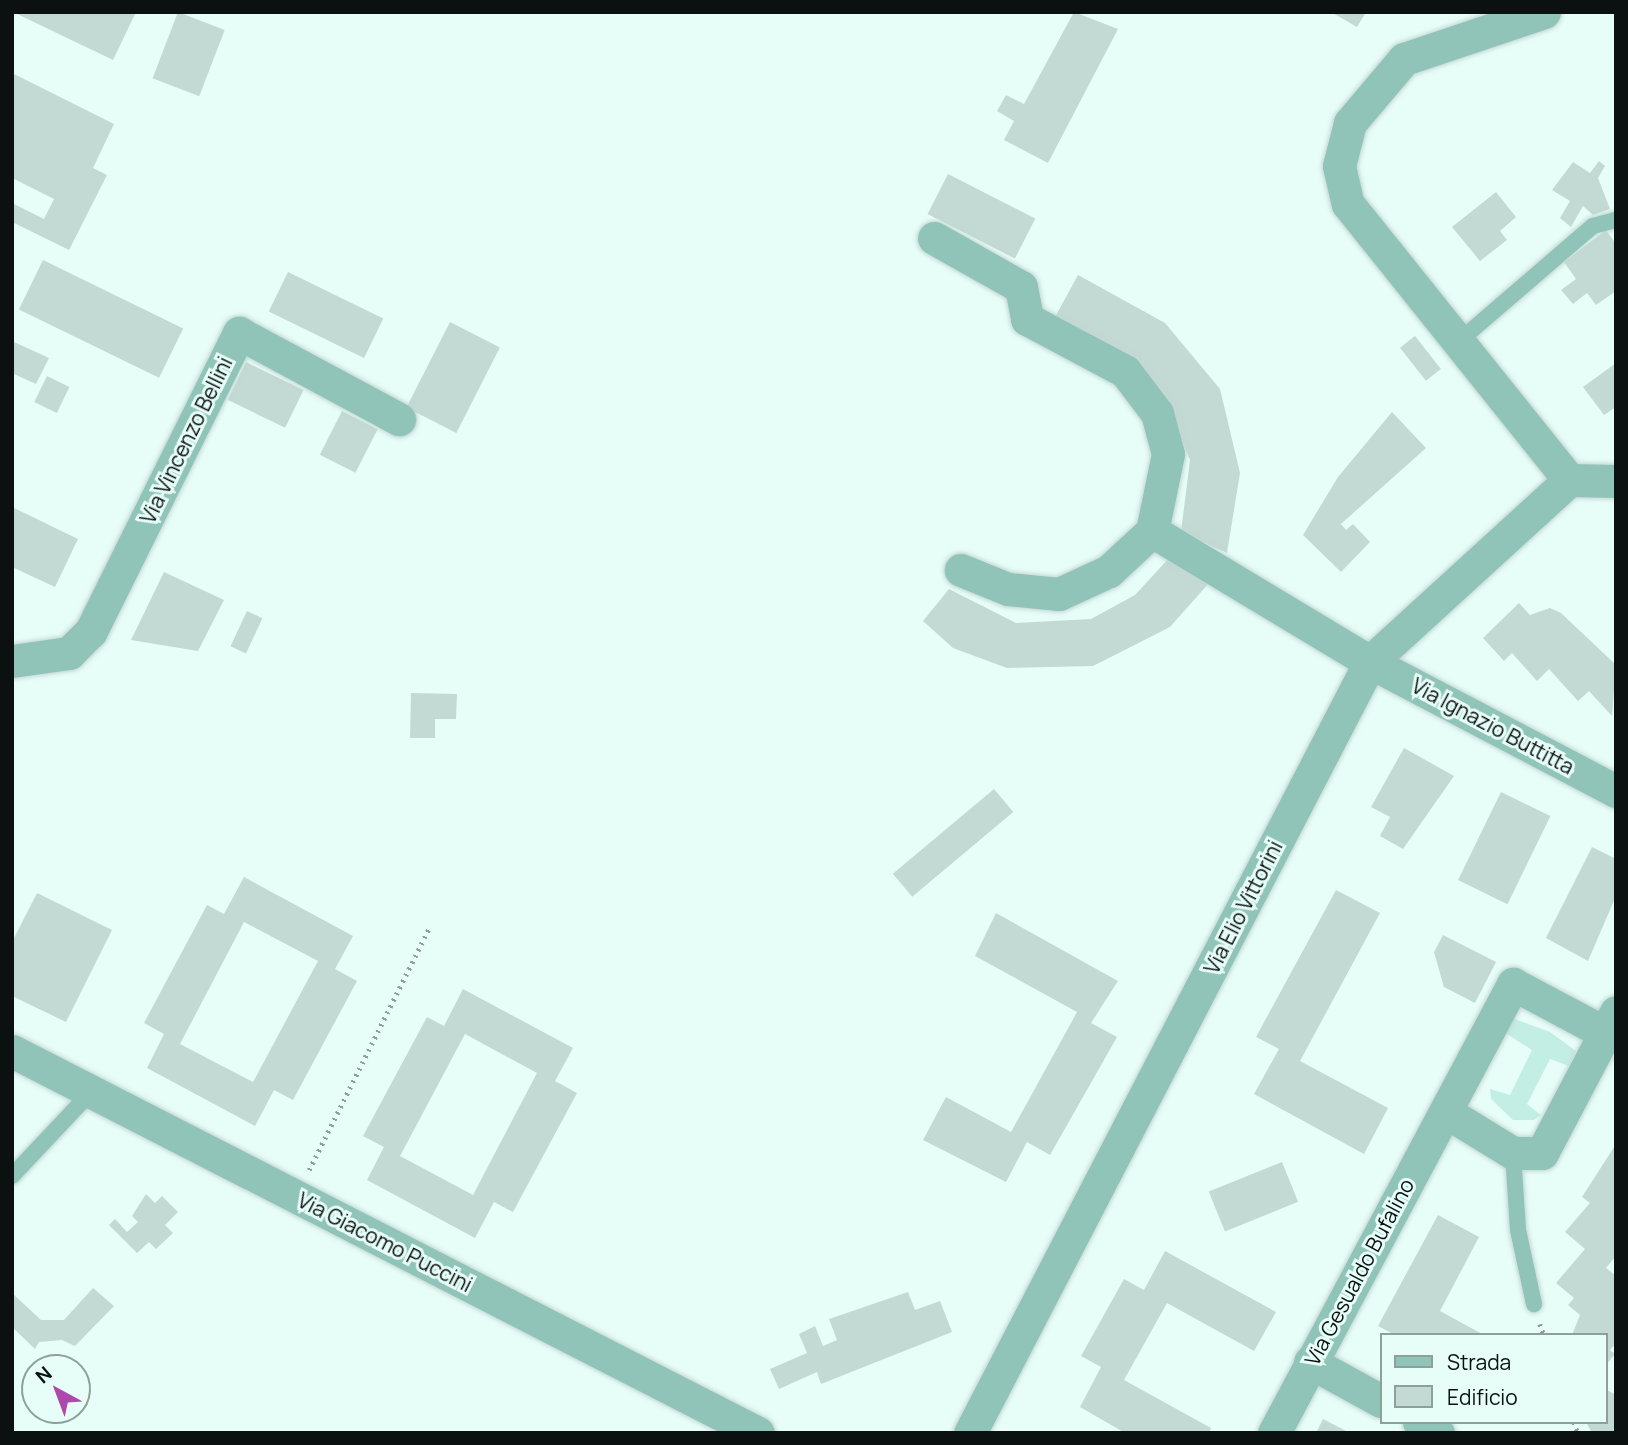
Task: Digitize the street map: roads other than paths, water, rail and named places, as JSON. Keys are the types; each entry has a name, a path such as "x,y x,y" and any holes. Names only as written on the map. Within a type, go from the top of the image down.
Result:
{"street":[{"path":"1544,12 1404,59 1350,123 1339,166 1348,204 1569,480 1616,481"},
{"path":"934,238 1021,287 1027,318 1125,371 1157,413 1167,454 1153,531 1109,570 1059,594 1008,589 961,570"},
{"name":"Via Vincenzo Bellini","path":"12,661 69,653 91,631 239,333 399,419"},
{"name":"Via Elio Vittorini","path":"970,1433 1370,662 1569,480"},
{"name":"Via Ignazio Buttitta","path":"1153,531 1370,662 1616,791"},
{"name":"Via Gesualdo Bufalino","path":"1274,1433 1513,985 1610,1022 1542,1153 1513,1153"},
{"name":"Via Giacomo Puccini","path":"12,1051 758,1433"},
{"path":"1446,1112 1513,1153"},
{"path":"1310,1362 1380,1400"},
{"path":"1422,1424 1438,1433"}],"lane":[{"path":"1458,342 1593,226 1616,220"},
{"path":"12,1176 92,1091"},
{"path":"1513,1153 1518,1230 1534,1304"}]}
